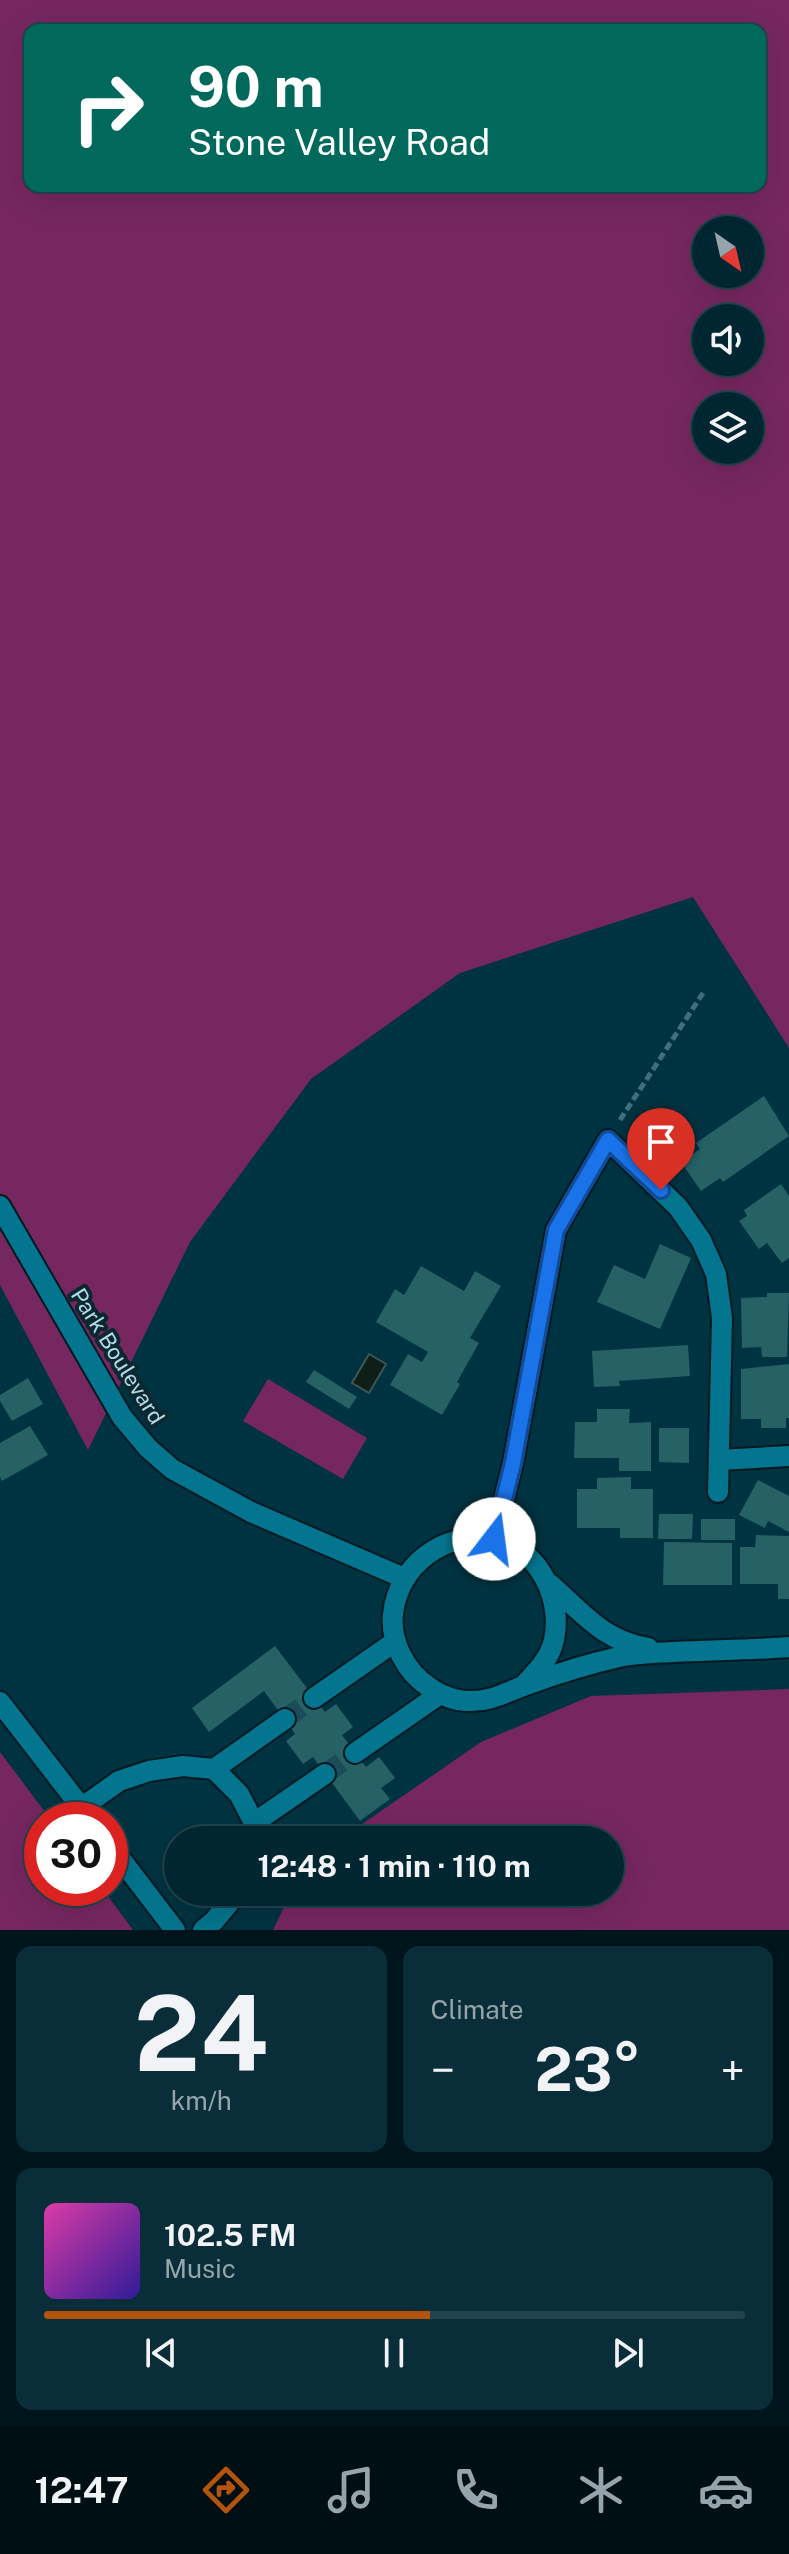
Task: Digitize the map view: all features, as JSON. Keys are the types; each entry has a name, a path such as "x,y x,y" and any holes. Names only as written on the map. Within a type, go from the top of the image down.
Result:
{"street":[{"path":"494,1539 513,1463 556,1230 608,1140 678,1207 701,1240 716,1274 722,1318 718,1492"},
{"name":"Park Boulevard","path":"0,1206 115,1404 148,1448 172,1469 251,1512 404,1578"},
{"path":"719,1460 789,1456"},
{"path":"684,1652 627,1645 608,1635 546,1580 536,1565 522,1553 494,1539 472,1538 440,1546 414,1565 396,1597 392,1618 396,1641 405,1663 420,1681 440,1694 467,1701 497,1699 523,1686 623,1656 789,1647"},
{"path":"523,1686 543,1665 555,1632 555,1605 546,1580"},
{"path":"314,1698 396,1641"},
{"path":"355,1753 440,1694"},
{"path":"0,1702 77,1802"},
{"path":"214,1769 285,1719"},
{"path":"98,1802 119,1781 149,1771 183,1766 214,1769 239,1794 252,1826"},
{"path":"261,1826 325,1774"},
{"path":"128,1869 175,1930"},
{"path":"203,1930 226,1906"}],"path":[{"path":"608,1140 703,993"}],"shaded area":[{"path":"0,0 789,0 789,1048 693,897 460,973 311,1079 190,1242 88,1450 0,1285"},
{"path":"369,1354 386,1364 369,1393 352,1383"},
{"path":"268,1379 367,1438 343,1479 243,1421"},
{"path":"789,1689 789,1930 273,1930 284,1906 624,1906 624,1826 359,1826 481,1742 591,1696"},
{"path":"0,1752 38,1802 24,1802 24,1906 115,1906 133,1930 0,1930"}],"building":[{"path":"764,1096 789,1136 723,1182 720,1178 701,1191 681,1162 700,1149 696,1143"},
{"path":"781,1184 789,1196 789,1258 782,1263 767,1243 759,1249 739,1221 747,1216 744,1210"},
{"path":"660,1244 691,1258 660,1329 597,1302 614,1265 645,1279"},
{"path":"421,1266 464,1291 475,1271 501,1286 470,1338 479,1343 442,1415 390,1385 408,1354 422,1362 428,1352 376,1322 395,1289 404,1295"},
{"path":"767,1293 789,1293 787,1357 762,1357 761,1347 742,1348 741,1298 767,1297"},
{"path":"688,1345 690,1376 619,1381 620,1386 594,1387 592,1351"},
{"path":"789,1364 789,1418 786,1418 786,1428 761,1428 761,1419 741,1419 741,1369"},
{"path":"314,1370 357,1397 349,1409 306,1382"},
{"path":"28,1378 43,1404 12,1421 0,1401 0,1395"},
{"path":"597,1409 630,1409 629,1423 651,1422 651,1471 619,1471 619,1458 574,1458 575,1422 597,1422"},
{"path":"30,1426 48,1455 2,1481 0,1443"},
{"path":"659,1428 689,1428 689,1463 659,1462"},
{"path":"631,1477 631,1489 653,1489 653,1538 620,1538 620,1528 577,1528 577,1489 597,1489 597,1478"},
{"path":"758,1480 789,1496 789,1532 768,1521 765,1528 739,1515"},
{"path":"659,1514 693,1514 692,1539 658,1539"},
{"path":"701,1519 735,1519 735,1540 701,1540"},
{"path":"756,1535 789,1536 789,1599 778,1599 778,1584 740,1584 740,1547 755,1547"},
{"path":"664,1542 732,1543 732,1585 663,1585"},
{"path":"275,1646 325,1712 336,1704 353,1727 342,1735 366,1767 379,1757 395,1778 381,1788 390,1799 360,1821 313,1757 303,1764 286,1741 295,1734 264,1691 209,1732 192,1708"}],"tunnel":[{"path":"285,1719 314,1698"},
{"path":"325,1774 355,1753"}],"route":[{"path":"494,1539 513,1463 556,1230 608,1140 661,1190"}]}
